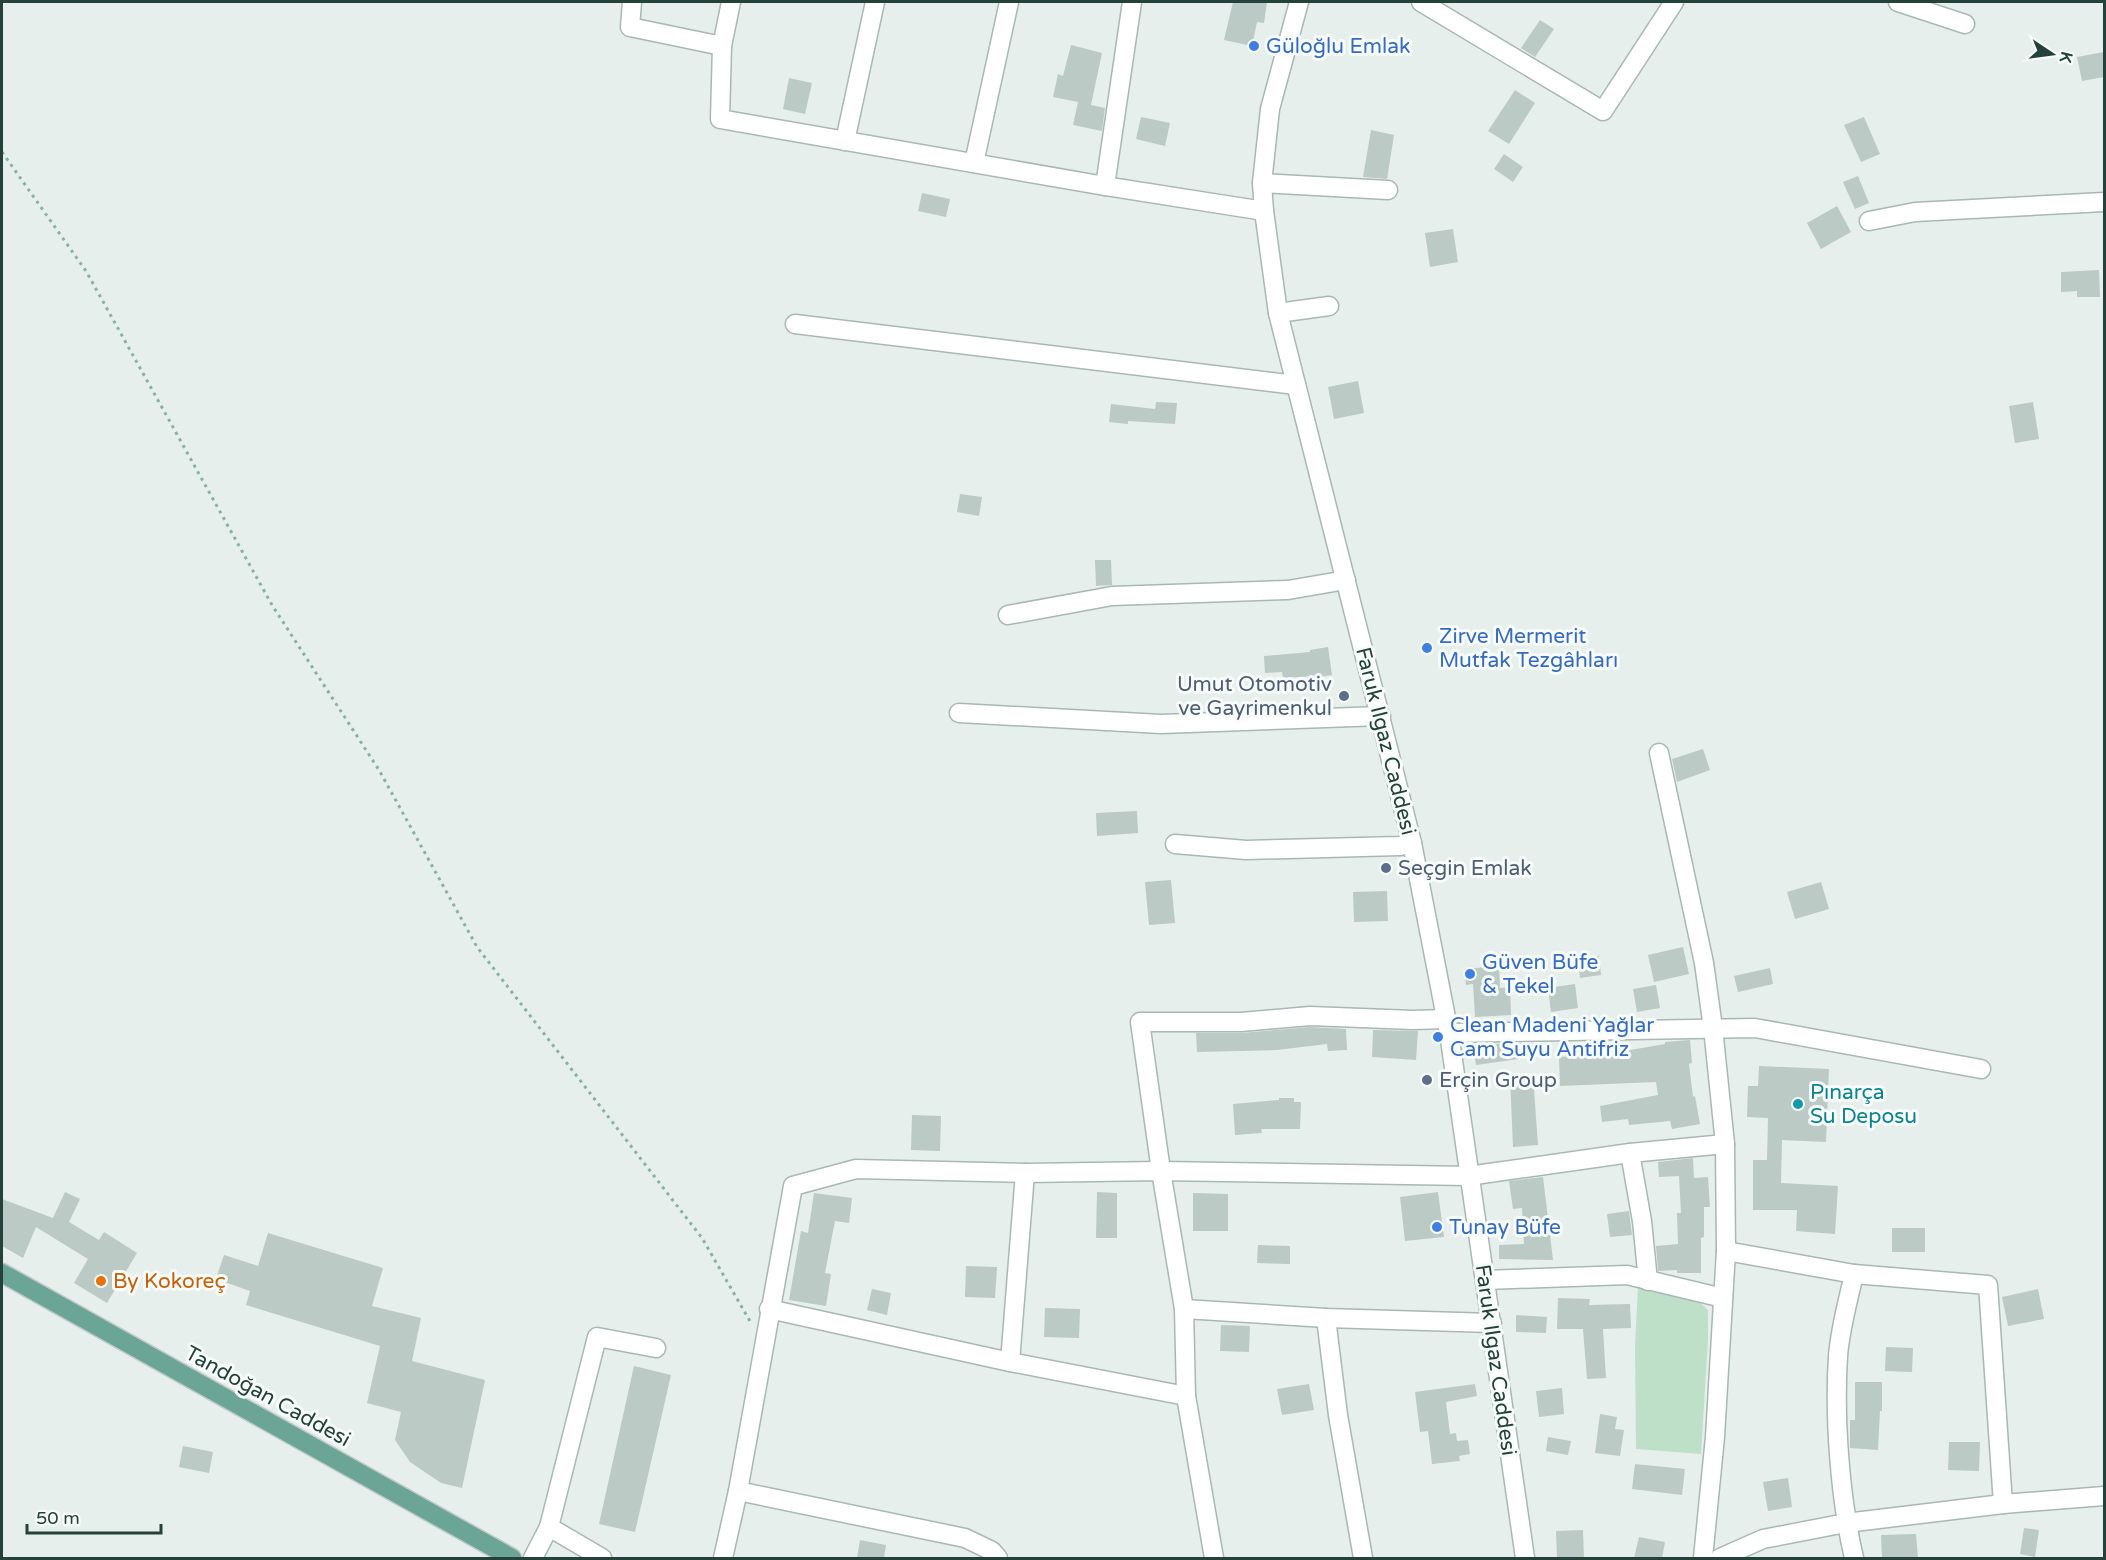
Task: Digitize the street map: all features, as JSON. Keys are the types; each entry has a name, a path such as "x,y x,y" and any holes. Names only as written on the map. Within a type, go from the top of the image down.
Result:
{"main road":[{"name":"Tandoğan Caddesi","path":"2,1274 512,1558"}],"street":[{"path":"632,2 630,27 722,46"},
{"path":"731,2 722,46 720,119 974,164 1264,211"},
{"path":"845,141 875,2"},
{"path":"974,164 1009,2"},
{"path":"1105,186 1132,2"},
{"name":"Faruk Ilgaz Caddesi","path":"1299,2 1270,109 1262,183 1278,313 1412,843 1448,1026 1524,1558"},
{"path":"1421,2 1603,111 1668,4"},
{"path":"1898,2 1965,24"},
{"path":"1262,183 1388,190"},
{"path":"1869,221 1915,212 2104,202"},
{"path":"1278,313 1329,306"},
{"path":"795,324 1296,385"},
{"path":"1008,615 1112,596 1288,590 1346,580"},
{"path":"959,713 1161,724 1381,716"},
{"path":"1659,753 1704,963 1725,1144 1726,1251 1715,1437 1703,1558"},
{"path":"1176,844 1246,850 1400,846 1412,843"},
{"path":"1214,1558 1186,1396 1184,1309 1161,1171 1140,1022 1241,1022 1310,1017 1413,1020 1448,1026 1755,1028 1981,1069"},
{"path":"723,1558 738,1491 793,1186 856,1169 1025,1173 1161,1171 1468,1176 1630,1153 1725,1144"},
{"path":"1630,1153 1642,1221 1648,1281"},
{"path":"1010,1362 1025,1173"},
{"path":"1726,1251 1854,1274 1988,1285 2003,1504"},
{"path":"1854,1274 1838,1355 1838,1430 1846,1523 1854,1558"},
{"path":"1485,1280 1627,1275 1723,1299"},
{"path":"770,1309 1010,1362 1186,1396"},
{"path":"1184,1309 1326,1318 1492,1323"},
{"path":"1326,1318 1338,1415 1364,1558"},
{"path":"533,1558 549,1527 597,1337 656,1348"},
{"path":"738,1491 965,1539 992,1551 999,1558"},
{"path":"1720,1558 1763,1539 1846,1523 2003,1504 2104,1496"},
{"path":"549,1527 602,1558"}],"path":[{"path":"2,152 86,271 272,605 379,770 477,947 702,1238 763,1345"}],"green space":[{"path":"1638,1287 1698,1301 1708,1310 1701,1454 1636,1449 1635,1347"}],"building":[{"path":"1233,2 1267,2 1264,23 1257,22 1252,46 1224,40"},
{"path":"1540,20 1554,29 1535,57 1521,48"},
{"path":"1071,45 1102,53 1091,105 1105,108 1102,131 1073,125 1078,102 1053,97 1058,74 1063,76"},
{"path":"2104,52 2104,77 2082,81 2077,57"},
{"path":"789,78 812,83 805,114 783,109"},
{"path":"1515,90 1535,103 1509,144 1488,131"},
{"path":"1141,117 1170,123 1165,146 1136,139"},
{"path":"1864,117 1880,154 1861,162 1844,125"},
{"path":"1371,130 1394,135 1387,179 1363,177"},
{"path":"1504,154 1523,167 1513,182 1494,169"},
{"path":"1858,176 1869,203 1855,209 1843,182"},
{"path":"922,193 950,199 946,217 918,211"},
{"path":"1837,206 1851,232 1821,249 1807,223"},
{"path":"1453,229 1458,262 1430,267 1425,233"},
{"path":"2099,270 2100,297 2077,297 2077,291 2061,292 2061,272"},
{"path":"1358,381 1364,413 1334,419 1328,387"},
{"path":"1156,402 1177,403 1175,424 1109,422 1111,404 1155,409"},
{"path":"2033,402 2039,439 2015,443 2009,406"},
{"path":"960,494 982,497 979,516 957,512"},
{"path":"1095,560 1111,560 1112,585 1096,586"},
{"path":"1328,647 1332,675 1314,678 1314,676 1283,678 1282,672 1265,673 1264,656 1310,652 1310,650"},
{"path":"1703,749 1710,770 1677,782 1672,759"},
{"path":"1137,811 1138,833 1097,836 1096,813"},
{"path":"1171,880 1175,923 1149,925 1145,882"},
{"path":"1821,882 1829,909 1795,919 1787,892"},
{"path":"1387,891 1388,921 1354,922 1353,892"},
{"path":"1683,947 1689,974 1654,982 1648,955"},
{"path":"1599,956 1601,975 1580,978 1578,958"},
{"path":"1499,966 1500,988 1510,987 1511,1015 1475,1017 1473,984 1466,985 1465,969"},
{"path":"1770,968 1773,984 1738,992 1734,976"},
{"path":"1575,984 1578,1008 1551,1012 1548,988"},
{"path":"1656,985 1660,1008 1637,1012 1633,989"},
{"path":"1310,1027 1346,1029 1347,1050 1328,1051 1327,1044 1277,1050 1197,1052 1196,1033 1242,1033"},
{"path":"1373,1030 1418,1031 1416,1060 1372,1057"},
{"path":"1690,1040 1692,1063 1689,1064 1693,1097 1695,1096 1700,1124 1672,1129 1670,1121 1629,1125 1628,1119 1602,1122 1600,1106 1658,1095 1656,1082 1560,1086 1559,1057 1604,1054 1604,1052 1619,1050 1619,1052 1665,1044 1665,1042"},
{"path":"1517,1043 1519,1059 1476,1065 1473,1045"},
{"path":"1759,1066 1829,1069 1826,1142 1782,1140 1781,1183 1838,1186 1835,1234 1796,1231 1797,1210 1753,1210 1753,1160 1767,1160 1768,1118 1747,1117 1748,1086 1758,1086"},
{"path":"1533,1076 1538,1145 1513,1147 1510,1077"},
{"path":"1279,1098 1294,1098 1294,1102 1301,1102 1300,1129 1261,1129 1262,1133 1235,1135 1233,1104 1279,1100"},
{"path":"912,1115 941,1116 940,1151 911,1150"},
{"path":"1693,1158 1694,1178 1708,1177 1710,1207 1704,1207 1701,1273 1677,1273 1677,1270 1658,1271 1656,1246 1678,1244 1677,1213 1681,1213 1679,1176 1659,1177 1658,1162"},
{"path":"1543,1177 1553,1260 1499,1259 1499,1245 1524,1244 1522,1208 1513,1209 1509,1181"},
{"path":"65,1192 80,1199 69,1222 99,1240 104,1232 137,1253 107,1303 74,1283 88,1259 36,1227 23,1258 2,1246 2,1199 53,1218"},
{"path":"1097,1192 1117,1193 1117,1238 1096,1238"},
{"path":"1438,1192 1444,1237 1405,1241 1400,1197"},
{"path":"814,1193 852,1198 849,1223 835,1221 825,1273 831,1274 826,1306 789,1300 801,1231 808,1233"},
{"path":"1193,1193 1228,1194 1228,1231 1193,1231"},
{"path":"1629,1211 1632,1235 1610,1237 1607,1214"},
{"path":"1892,1228 1925,1228 1925,1252 1892,1252"},
{"path":"268,1233 383,1268 372,1306 421,1318 412,1361 485,1380 462,1488 441,1483 410,1462 395,1440 401,1412 367,1403 380,1346 246,1305 250,1291 216,1279 224,1255 258,1266"},
{"path":"1258,1245 1290,1246 1290,1264 1257,1263"},
{"path":"966,1266 997,1267 995,1298 965,1297"},
{"path":"872,1289 891,1293 887,1315 867,1310"},
{"path":"2038,1289 2044,1319 2008,1326 2002,1297"},
{"path":"1558,1298 1590,1299 1589,1305 1630,1304 1631,1328 1603,1329 1606,1378 1587,1379 1583,1329 1557,1329"},
{"path":"1045,1308 1080,1309 1079,1338 1044,1337"},
{"path":"1516,1315 1547,1317 1546,1333 1516,1332"},
{"path":"1221,1325 1250,1326 1249,1352 1220,1351"},
{"path":"1886,1347 1913,1348 1912,1372 1885,1371"},
{"path":"634,1366 671,1375 635,1532 599,1524"},
{"path":"1855,1382 1882,1382 1878,1450 1850,1448 1850,1420 1855,1420"},
{"path":"1309,1384 1314,1410 1282,1415 1277,1389"},
{"path":"1475,1384 1477,1396 1446,1402 1450,1434 1456,1433 1457,1441 1468,1440 1470,1454 1459,1456 1460,1461 1432,1464 1428,1431 1420,1432 1415,1392"},
{"path":"1562,1388 1564,1414 1539,1417 1536,1391"},
{"path":"1600,1414 1617,1417 1615,1429 1624,1430 1620,1456 1595,1453"},
{"path":"1548,1437 1571,1441 1568,1455 1546,1451"},
{"path":"1949,1442 1980,1442 1979,1471 1948,1470"},
{"path":"183,1446 213,1452 209,1473 179,1467"},
{"path":"1635,1464 1685,1469 1682,1495 1632,1489"},
{"path":"1788,1478 1792,1507 1768,1511 1763,1482"},
{"path":"2024,1528 2039,1530 2035,1557 2020,1554"},
{"path":"1583,1530 1584,1558 1557,1558 1556,1531"},
{"path":"1916,1534 1918,1558 1882,1558 1881,1535"},
{"path":"1639,1537 1665,1542 1662,1558 1634,1558"},
{"path":"860,1540 886,1545 884,1558 857,1558"}],"place":[{"name":"Güloğlu Emlak","path":"1254,46"},
{"name":"Zirve Mermerit Mutfak Tezgâhları","path":"1427,648"},
{"name":"Umut Otomotiv ve Gayrimenkul","path":"1344,696"},
{"name":"Seçgin Emlak","path":"1386,868"},
{"name":"Güven Büfe & Tekel","path":"1470,974"},
{"name":"Clean Madeni Yağlar Cam Suyu Antifriz","path":"1438,1037"},
{"name":"Erçin Group","path":"1427,1080"},
{"name":"Pınarça Su Deposu","path":"1798,1104"},
{"name":"Tunay Büfe","path":"1437,1227"},
{"name":"By Kokoreç","path":"101,1281"}]}
